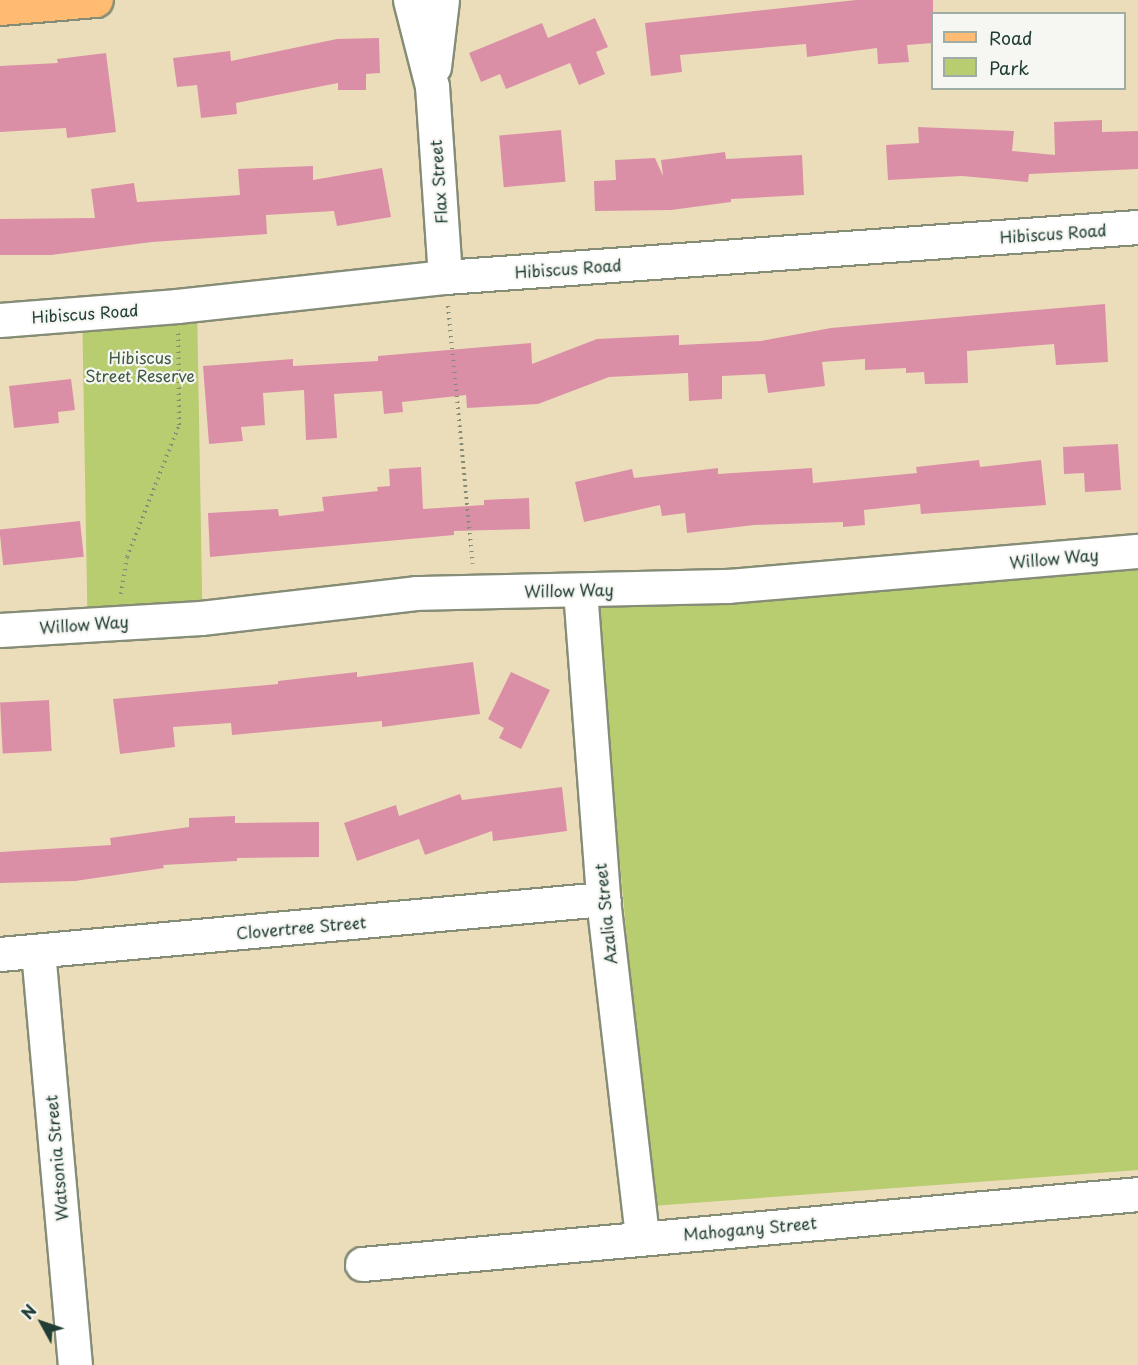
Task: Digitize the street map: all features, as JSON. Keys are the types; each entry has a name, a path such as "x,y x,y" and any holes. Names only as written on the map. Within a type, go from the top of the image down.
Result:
{"main road":[{"path":"0,8 96,0"}],"street":[{"name":"Flax Street","path":"410,0 432,86 445,277"},
{"name":"Flax Street","path":"432,86 442,0"},
{"name":"Hibiscus Road","path":"0,320 177,306 445,277 1138,227"},
{"name":"Willow Way","path":"0,630 117,621 201,618 416,593 728,586 1138,550"},
{"name":"Azalia Street","path":"580,590 603,899 642,1238"},
{"name":"Clovertree Street","path":"0,954 603,899"},
{"name":"Watsonia Street","path":"38,951 75,1365"},
{"name":"Mahogany Street","path":"362,1264 1138,1194"}],"path":[{"path":"445,277 476,592"},
{"path":"117,621 127,557 179,425 177,306"}],"green space":[{"name":"Hibiscus Street Reserve","path":"197,303 202,618 88,620 82,305"},
{"path":"1138,561 1138,1170 652,1206 596,608 830,593"}],"building":[{"path":"856,0 933,0 931,43 907,45 909,62 878,64 877,48 807,57 806,44 680,55 682,72 651,76 645,23"},
{"path":"595,18 608,47 596,52 605,74 579,85 570,63 506,89 500,74 481,82 469,53 542,23 548,38"},
{"path":"379,38 380,73 366,74 366,90 338,90 338,83 236,103 237,114 201,118 197,85 177,87 173,58 230,51 231,61 337,39"},
{"path":"106,53 116,132 67,138 66,128 0,132 0,66 58,63 57,59"},
{"path":"1102,120 1102,132 1138,131 1138,169 1029,174 1028,182 962,176 888,180 886,145 919,143 918,127 1014,131 1012,151 1055,155 1054,122"},
{"path":"561,130 566,182 504,187 499,135"},
{"path":"725,152 726,159 802,155 804,195 731,199 731,202 671,210 595,211 594,181 616,180 615,160 655,158 663,176 661,160"},
{"path":"313,166 313,180 382,168 391,217 337,226 334,211 266,215 267,234 152,242 51,255 0,255 0,219 95,218 91,189 134,183 137,202 240,195 238,169"},
{"path":"1105,304 1108,362 1056,365 1054,344 967,351 968,383 925,384 924,372 906,373 906,368 865,370 865,359 822,362 825,386 768,393 765,374 722,376 722,399 689,401 688,373 609,377 538,404 467,408 466,395 402,402 403,412 384,414 382,391 334,394 337,438 306,440 304,390 263,393 265,425 241,427 243,441 209,444 203,366 293,359 293,366 378,361 378,356 531,343 532,364 597,339 679,335 679,345 761,341 831,328"},
{"path":"71,379 75,410 58,412 59,423 14,428 9,386"},
{"path":"1118,444 1121,490 1085,492 1084,473 1064,474 1063,447"},
{"path":"979,460 980,467 1041,460 1046,505 921,514 920,504 864,510 865,525 843,527 843,522 754,525 687,533 685,513 662,516 660,505 584,522 575,482 632,469 634,478 718,468 718,474 812,468 813,483 917,473 916,467"},
{"path":"421,467 423,509 484,505 484,500 529,498 530,529 454,531 454,535 210,557 208,513 278,509 279,516 324,511 322,497 378,491 377,487 390,486 389,469"},
{"path":"80,521 84,557 3,565 0,529"},
{"path":"473,662 480,714 382,727 382,721 232,735 231,723 173,727 175,747 120,754 113,699 278,684 278,681 357,672 357,677"},
{"path":"511,672 550,690 521,749 499,738 504,728 488,719"},
{"path":"49,700 52,751 3,753 0,703"},
{"path":"562,787 567,831 493,841 492,831 425,855 419,839 357,861 344,823 396,805 399,816 460,794 462,800"},
{"path":"235,816 235,823 319,822 319,857 237,858 237,861 163,865 164,868 75,881 0,883 0,852 111,845 110,838 189,827 189,818"}]}
